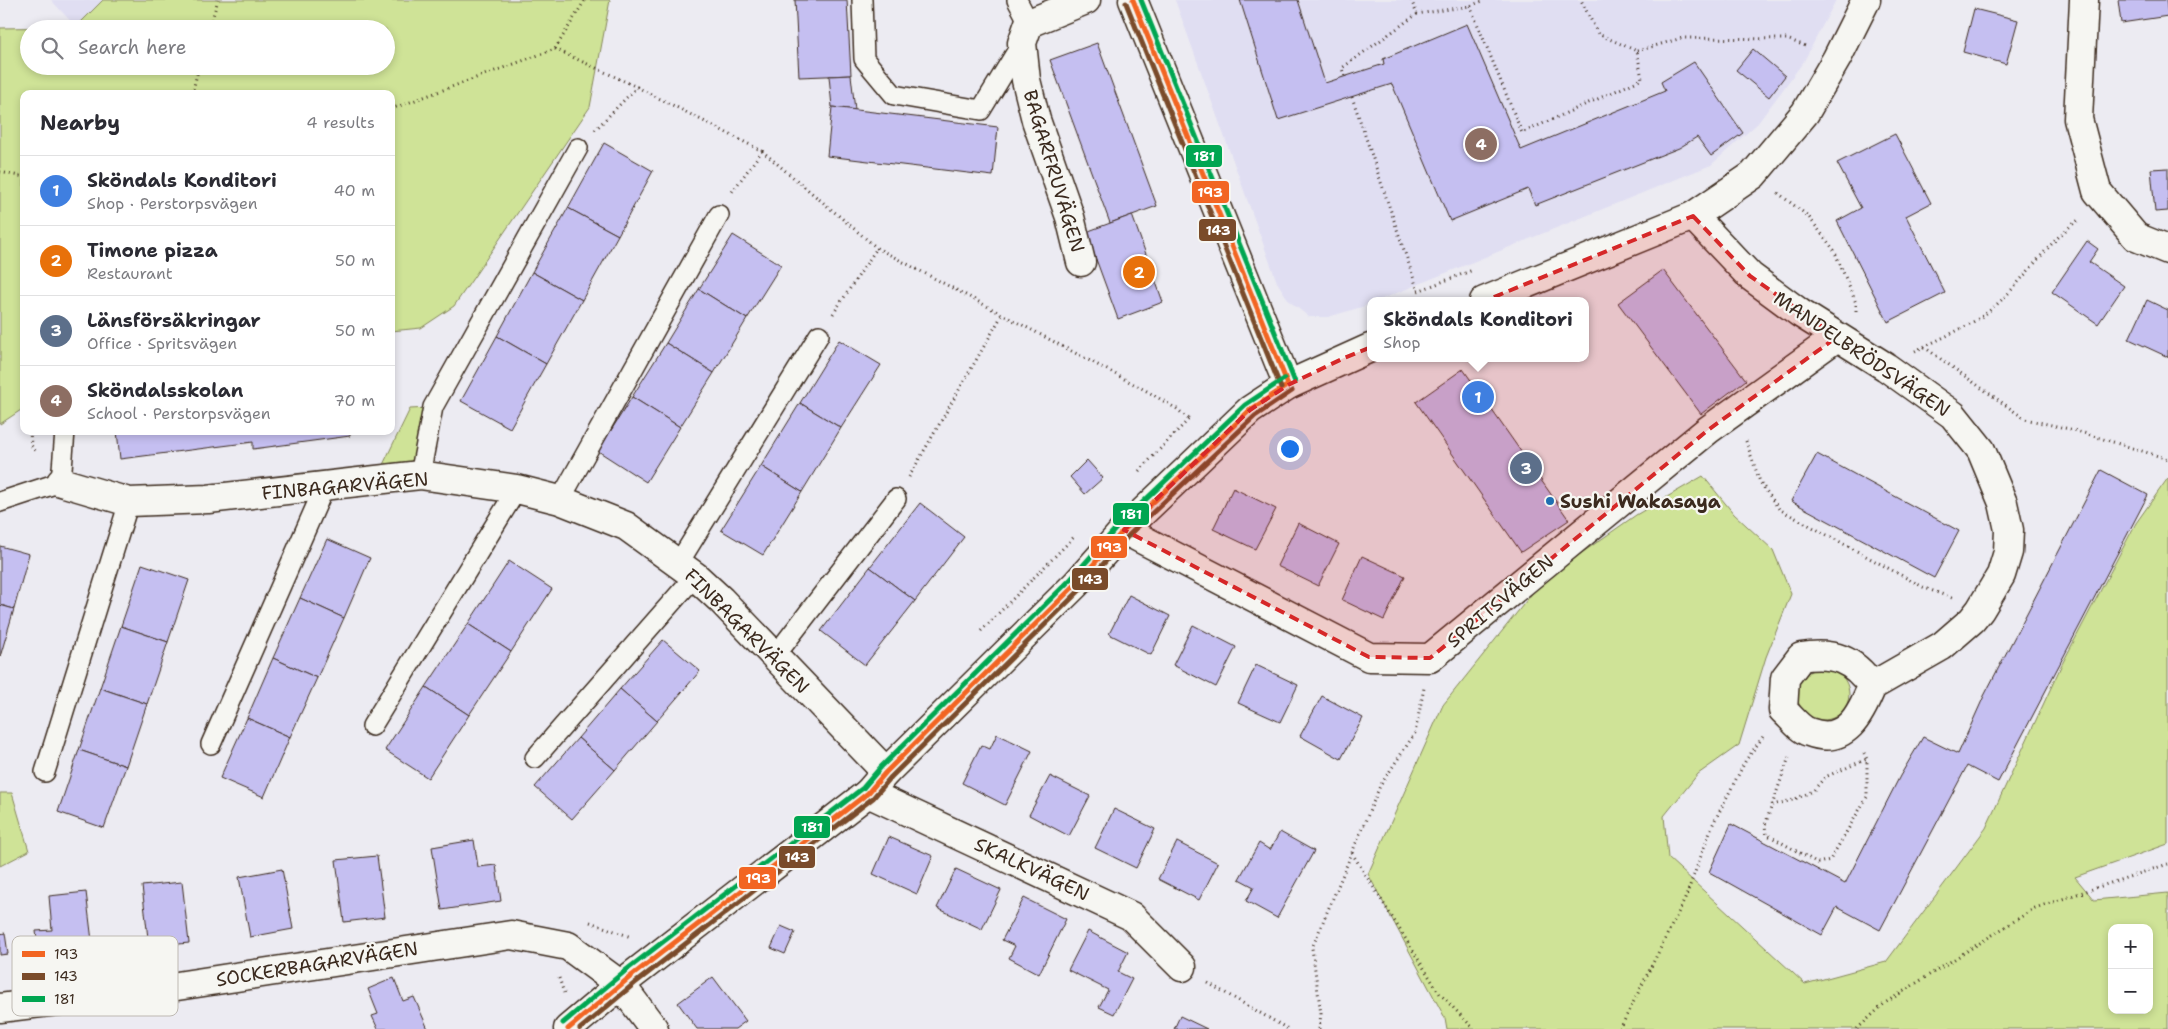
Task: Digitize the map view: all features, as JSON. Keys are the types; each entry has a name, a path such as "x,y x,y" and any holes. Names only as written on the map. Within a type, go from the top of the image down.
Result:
{"street":[{"path":"1023,22 1086,0"},
{"path":"1133,0 1288,385"},
{"path":"1494,297 1693,216 1754,174 1805,113 1837,58 1866,0"},
{"path":"2084,0 2078,119 2097,191 2136,237 2168,250"},
{"name":"BAGARFRUVÄGEN","path":"1023,22 1026,80 1036,120 1070,216 1081,262"},
{"name":"MANDELBRÖDSVÄGEN","path":"1693,216 1750,276 1846,328 1886,367 1953,415 1981,450 2003,503 2009,530 2008,552 2001,575 1980,610 1972,620 1942,646 1872,686"},
{"name":"SPRITSVÄGEN","path":"1124,530 1369,657 1430,658 1708,430 1846,328"},
{"path":"568,1029 868,793 886,772 1076,584 1124,530 1250,410 1288,385 1367,349"},
{"name":"FINBAGARVÄGEN","path":"60,482 129,502 208,499 324,488 420,475 517,489 560,500 626,526 686,570 775,656 886,772"},
{"path":"1820,654 1835,657 1860,669 1872,686 1861,712 1849,727 1828,736 1808,732 1783,710 1785,678 1801,657 1820,654"},
{"name":"SKALKVÄGEN","path":"868,793 1132,916 1182,967"},
{"name":"SOCKERBAGARVÄGEN","path":"178,986 511,935 568,946 621,986 654,1029"}],"lane":[{"path":"862,0 864,59 894,95 982,110 1023,22"},
{"path":"420,475 433,408 578,148"},
{"path":"560,500 719,215"},
{"path":"535,758 686,570 819,335"},
{"path":"0,502 60,482 65,435"},
{"path":"211,744 324,488"},
{"path":"372,726 517,489"},
{"path":"775,656 896,499"},
{"path":"45,772 129,502"}],"path":[{"path":"212,20 218,0"},
{"path":"395,108 555,49 584,0"},
{"path":"1411,0 1417,14"},
{"path":"1344,76 1342,68 1417,14 1470,6 1485,0"},
{"path":"1581,0 1598,34 1637,51 1682,38 1787,38 1837,58"},
{"path":"1470,6 1522,134 1642,79 1637,51"},
{"path":"555,49 637,87 762,151 877,248 1177,409 1216,443"},
{"path":"193,90 197,75"},
{"path":"578,148 637,87"},
{"path":"1352,97 1418,291 1480,267"},
{"path":"719,215 734,189 762,151"},
{"path":"0,172 20,176"},
{"path":"1754,174 1808,216 1834,250 1856,303 1846,328"},
{"path":"1886,367 1988,312 2019,284 2069,226 2106,202"},
{"path":"819,335 877,248"},
{"path":"896,499 1002,315"},
{"path":"1924,347 2025,419 2074,430 2168,459"},
{"path":"1736,411 1760,482 1779,509 1925,588 1980,610"},
{"path":"1319,1029 1321,1014 1312,948 1380,786 1415,732 1430,658"},
{"path":"1620,1029 1684,899 1712,826 1737,777 1746,760 1783,710"},
{"path":"1772,805 1794,800 1813,791 1825,777 1867,759"},
{"path":"1352,852 1440,994 1474,1029"},
{"path":"1857,1029 1885,1003 2035,908 2168,864"},
{"path":"1182,967 1230,997 1288,1029"}],"highlighted area":[{"path":"1693,216 1750,276 1837,337 1708,430 1430,658 1369,657 1124,530 1250,410 1288,385 1344,358"}],"shaded area":[{"path":"51,0 103,0 83,20 70,20"},
{"path":"1175,0 1836,0 1804,61 1758,123 1711,165 1387,297 1367,297 1367,305 1365,306 1328,317 1309,317 1289,301 1277,282"}],"green space":[{"path":"103,0 610,0 590,107 454,306 421,328 395,331 395,90 20,90 20,411 0,424 0,28 20,28 20,75 395,75 395,20 83,20"},
{"path":"429,408 417,468 378,475 410,409"},
{"path":"1703,476 1734,514 1773,550 1791,594 1766,657 1739,745 1698,774 1664,816 1668,858 1805,984 1886,962 1986,828 2062,664 2136,523 2168,478 2168,844 2075,877 2094,900 2168,893 2168,1029 1447,1029 1445,1018 1368,874 1443,705 1543,580 1636,515"},
{"path":"1823,668 1837,672 1845,680 1849,694 1845,708 1837,716 1823,720 1809,716 1801,708 1797,694 1801,680 1809,672"},
{"path":"0,793 12,793 29,851 0,866"}],"building":[{"path":"795,0 847,0 851,75 799,77"},
{"path":"1240,0 1298,0 1325,83 1384,64 1383,59 1467,24 1521,150 1665,91 1661,82 1694,62 1743,133 1711,156 1697,137 1679,148 1535,205 1528,189 1450,221 1392,84 1278,120"},
{"path":"2118,0 2166,0 2168,16 2121,23"},
{"path":"1974,9 2018,20 2006,64 1963,52"},
{"path":"1097,43 1157,206 1110,223 1050,60"},
{"path":"1753,49 1785,76 1769,97 1736,70"},
{"path":"851,75 855,110 832,107 829,76"},
{"path":"832,107 998,127 993,176 827,156"},
{"path":"1895,134 1931,203 1906,216 1945,293 1888,322 1837,221 1861,208 1837,163"},
{"path":"604,143 653,171 618,235 568,208"},
{"path":"2168,168 2168,211 2155,212 2151,169"},
{"path":"568,208 618,235 582,300 532,272"},
{"path":"1132,215 1163,302 1118,319 1086,232"},
{"path":"733,235 781,265 747,319 699,289"},
{"path":"2087,241 2098,249 2089,262 2124,286 2098,324 2052,292"},
{"path":"1663,270 1746,380 1701,414 1618,303"},
{"path":"532,272 582,300 546,364 497,336"},
{"path":"699,289 747,319 714,373 666,343"},
{"path":"2147,300 2168,310 2168,357 2129,339"},
{"path":"497,336 546,364 510,428 461,401"},
{"path":"839,340 881,365 841,428 800,403"},
{"path":"666,343 714,373 680,427 632,397"},
{"path":"1463,369 1569,520 1521,552 1416,402"},
{"path":"632,397 680,427 646,482 598,451"},
{"path":"800,403 841,428 802,492 761,466"},
{"path":"117,435 350,435 253,449 253,442 120,459"},
{"path":"1817,454 1959,531 1934,578 1791,501"},
{"path":"1087,460 1103,478 1085,494 1070,477"},
{"path":"761,466 802,492 763,555 721,530"},
{"path":"2101,470 2148,495 1998,782 1967,766 1880,930 1837,907 1822,935 1709,872 1731,824 1845,884 1900,776 1923,737 1958,754 1984,696"},
{"path":"1233,488 1276,509 1255,549 1213,529"},
{"path":"920,503 964,537 915,601 870,567"},
{"path":"1298,523 1339,544 1318,586 1277,566"},
{"path":"327,539 370,558 344,618 300,598"},
{"path":"0,546 29,554 14,609 0,605"},
{"path":"1362,556 1405,576 1384,620 1342,600"},
{"path":"509,561 552,589 511,652 468,624"},
{"path":"142,564 189,580 168,642 121,626"},
{"path":"870,567 915,601 865,665 821,631"},
{"path":"1129,595 1170,616 1151,655 1109,634"},
{"path":"300,598 344,618 317,678 273,658"},
{"path":"0,605 14,609 0,657"},
{"path":"468,624 511,652 469,715 426,687"},
{"path":"1193,625 1236,647 1216,687 1173,665"},
{"path":"121,626 168,642 147,704 100,688"},
{"path":"663,640 700,671 657,721 620,689"},
{"path":"273,658 317,678 290,737 247,718"},
{"path":"1256,665 1298,685 1280,722 1238,703"},
{"path":"426,687 469,715 428,778 385,750"},
{"path":"100,688 147,704 126,766 79,750"},
{"path":"620,689 657,721 615,770 578,738"},
{"path":"1322,696 1363,718 1341,759 1300,736"},
{"path":"247,718 290,737 264,797 220,778"},
{"path":"997,734 1032,751 1005,805 962,783 981,745 990,749"},
{"path":"578,738 615,770 572,819 535,787"},
{"path":"79,750 126,766 104,828 58,812"},
{"path":"1050,776 1090,796 1069,836 1029,815"},
{"path":"1114,809 1155,829 1136,868 1095,848"},
{"path":"1280,832 1314,851 1277,918 1246,901 1254,887 1239,879 1259,843 1270,850"},
{"path":"889,837 933,856 917,894 873,874"},
{"path":"474,840 478,867 496,865 501,901 442,910 432,847"},
{"path":"1177,842 1218,863 1199,900 1158,879"},
{"path":"377,856 385,917 344,922 336,860"},
{"path":"282,869 293,929 250,937 239,877"},
{"path":"956,869 1001,890 982,929 937,908"},
{"path":"182,882 189,943 178,944 178,936 148,936 142,886"},
{"path":"86,892 91,936 37,936 36,931 52,930 49,896"},
{"path":"1024,898 1066,919 1039,974 1009,958 1015,946 1002,940"},
{"path":"781,926 795,932 785,954 771,948"},
{"path":"1088,931 1128,952 1118,972 1132,979 1114,1014 1099,1007 1108,990 1068,970"},
{"path":"5,933 8,954 0,955 0,934"},
{"path":"713,977 746,1021 735,1029 697,1029 678,1003"},
{"path":"394,978 403,1001 414,997 428,1029 378,1029 372,1016 378,1014 368,989"},
{"path":"1180,1016 1207,1029 1174,1029"}],"transit line":[{"name":"193","path":"1133,0 1288,385"},
{"name":"181","path":"1141,0 1295,382"},
{"name":"143","path":"1126,3 1281,388"},
{"name":"181","path":"563,1023 625,971 863,788 881,767 1071,579 1119,525 1245,405 1284,379"},
{"name":"193","path":"568,1029 630,977 868,793 886,772 1076,584 1124,530 1250,410 1288,385"},
{"name":"143","path":"580,1029 635,983 873,798 891,777 1081,589 1129,535 1255,416 1292,391"}],"place":[{"name":"Sköndalsskolan","path":"1481,144"},
{"name":"Timone pizza","path":"1139,272"},
{"name":"Sköndals Konditori","path":"1478,397"},
{"name":"Länsförsäkringar","path":"1526,468"},
{"name":"Sushi Wakasaya","path":"1550,501"}]}
